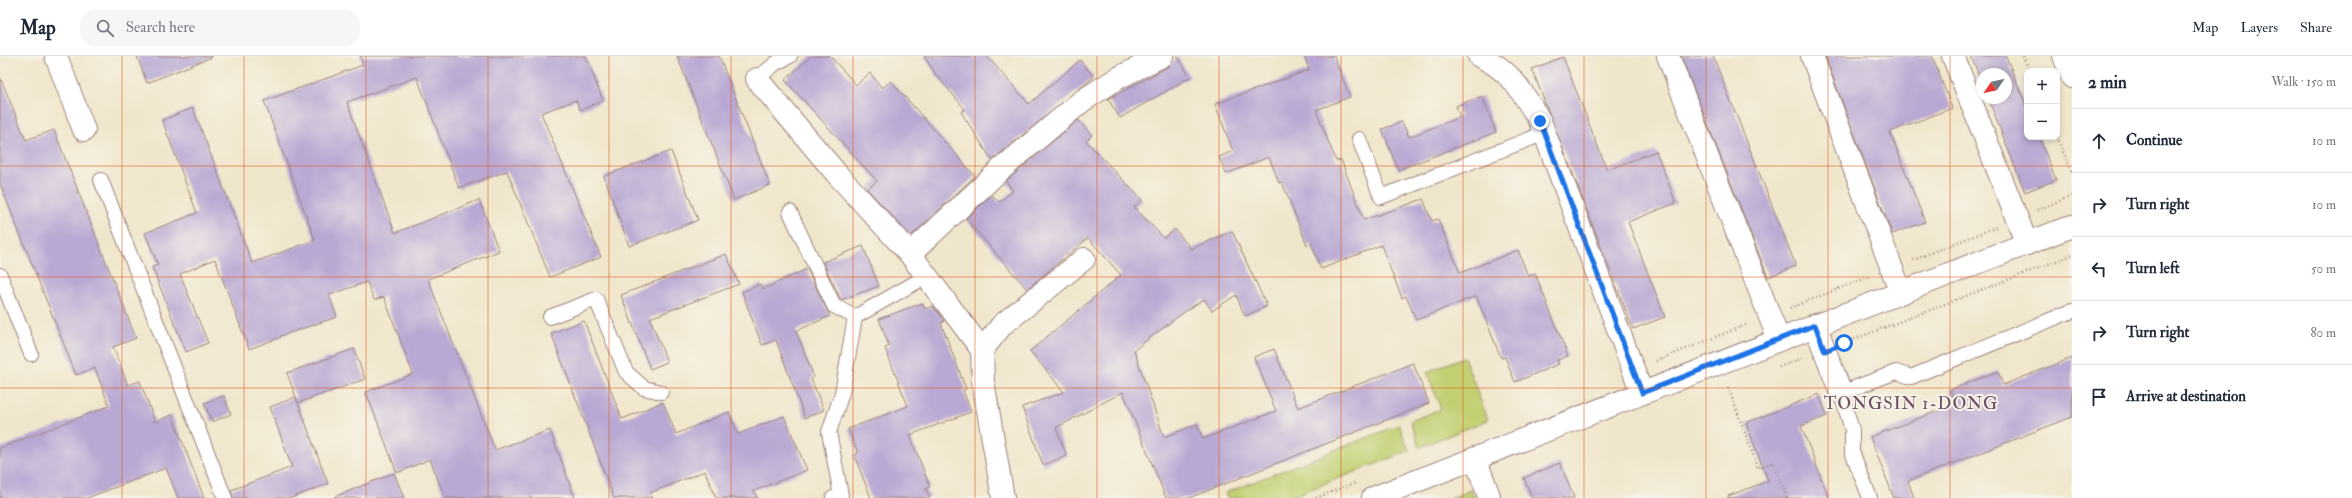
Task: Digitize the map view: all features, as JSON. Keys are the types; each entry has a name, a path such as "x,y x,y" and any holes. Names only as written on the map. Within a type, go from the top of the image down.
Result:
{"street":[{"path":"56,56 84,130"},
{"path":"910,254 998,170 1082,101 1118,78 1162,56"},
{"path":"1668,56 1779,340"},
{"path":"1812,56 1900,292"},
{"path":"1953,56 2027,244"},
{"path":"2064,56 2072,77"},
{"path":"1489,58 1518,84 1540,121 1642,393"},
{"path":"757,79 836,173 910,254 982,350 983,381 1003,498"},
{"path":"1373,498 2072,226"},
{"path":"982,350 1002,325 1084,259"},
{"path":"1815,325 1841,393"},
{"path":"1474,458 1489,497"}],"lane":[{"path":"757,79 776,63 790,56"},
{"path":"1359,139 1381,197 1545,133"},
{"path":"101,180 225,498"},
{"path":"790,212 834,306 855,317"},
{"path":"0,275 31,354"},
{"path":"855,317 927,276"},
{"path":"550,316 596,299 626,372 644,388 661,392"},
{"path":"1870,498 1852,452 1852,430 1841,393 1896,372 1911,377 2072,311"},
{"path":"833,498 841,495 829,432 842,393 855,317"}],"path":[{"path":"2023,56 2029,68"},
{"path":"2058,140 2072,173"},
{"path":"1777,368 1825,351 2072,255"},
{"path":"1720,390 1735,384"},
{"path":"1728,387 1758,468 1773,462 1787,498"}],"green space":[{"path":"1464,357 1488,420 1420,447 1410,421 1441,409 1427,372"},
{"path":"1399,425 1409,451 1288,498 1227,498 1225,493"},
{"path":"1471,490 1475,498 1451,498"}],"building":[{"path":"137,56 212,56 212,57 147,83"},
{"path":"360,56 586,56 603,101 580,110 576,100 541,113 601,257 550,277 507,171 459,188 417,77 347,102 395,233 479,200 499,251 428,279 495,450 550,430 575,498 445,498 430,459 397,473 366,392 413,374 384,297 374,300 367,282 329,295 337,317 280,336 281,337 249,349 215,259 180,274 208,343 186,352 152,267 158,265 145,233 197,213 162,120 193,108 252,263 315,240 264,101 363,65"},
{"path":"677,56 719,56 770,185 734,200"},
{"path":"811,56 830,56 856,85 870,73 882,88 891,81 975,176 911,236 867,189 877,181 785,80"},
{"path":"924,56 987,56 1029,104 1080,60 1094,77 992,160 961,112 965,109 936,75"},
{"path":"1304,56 1334,56 1350,97 1316,110 1336,161 1341,160 1364,220 1423,199 1432,221 1438,219 1460,273 1518,250 1528,276 1535,273 1568,356 1557,360 1559,364 1515,382 1505,357 1501,358 1476,296 1416,320 1406,296 1402,298 1381,245 1321,269 1311,243 1307,245 1282,182 1279,183 1269,157 1226,174 1219,157 1233,151 1215,104 1309,70"},
{"path":"1681,56 1713,56 1796,266 1768,277"},
{"path":"1825,56 1932,56 1952,108 1890,132 1925,222 1892,234"},
{"path":"1971,56 2006,56 2011,68 1976,68"},
{"path":"1178,57 1190,77 1120,118 1108,99 1168,67"},
{"path":"1563,57 1607,170 1656,151 1676,203 1628,222 1665,317 1633,329 1532,69"},
{"path":"2012,71 2024,101 2024,140 2040,140 2056,180 2025,192 1990,104 2012,104"},
{"path":"0,77 26,140 54,130 136,338 113,347 128,385 140,381 155,422 172,415 204,498 178,498 166,468 87,498 0,498 0,448 109,406 95,368 76,375 0,184"},
{"path":"1482,96 1496,132 1398,170 1382,129 1402,122 1409,137 1460,117 1456,106"},
{"path":"1078,120 1092,135 1086,141 1142,200 1134,207 1164,238 1175,229 1191,249 1232,231 1267,306 1245,316 1236,295 1212,311 1204,299 1180,315 1134,350 1164,437 1197,424 1203,439 1276,411 1254,357 1274,349 1298,408 1413,363 1429,403 1189,498 1166,498 1123,392 1056,428 1067,456 1043,465 1022,407 1064,392 1030,351 1121,275 1088,238 1027,289 966,219 992,195 999,202 1013,191 1006,181"},
{"path":"671,151 698,220 629,246 604,176"},
{"path":"863,246 879,286 841,300 823,262"},
{"path":"726,254 739,284 650,318 667,362 650,369 621,295"},
{"path":"807,269 830,316 796,331 814,377 811,379 824,410 805,418 776,340 762,345 742,292 761,284 763,289"},
{"path":"922,303 925,309 933,306 944,321 941,323 966,389 963,390 971,412 910,435 930,487 926,489 930,498 871,498 854,455 858,453 848,429 908,406 885,348 889,346 879,319"},
{"path":"584,321 622,419 663,402 676,434 729,412 738,434 784,416 807,470 754,491 757,498 716,498 705,471 650,493 652,498 614,498 551,333"},
{"path":"354,349 365,379 298,403 287,373"},
{"path":"2072,358 2072,417 1908,481 1914,498 1894,498 1870,437 1956,404 1950,390 1998,371 2003,385"},
{"path":"1819,394 1827,416 1801,426 1829,498 1728,498 1728,496 1768,481 1746,423"},
{"path":"224,396 231,414 212,422 204,403"},
{"path":"296,397 328,484 291,498 233,498 231,490 292,467 270,407"},
{"path":"1560,463 1574,498 1532,498 1524,478"},
{"path":"394,473 404,498 334,498 334,497"}],"district":[{"name":"TONGSIN 1-DONG","path":"1911,403"}],"route":[{"path":"1540,121 1642,393 1815,325 1825,351 1844,343"}]}
